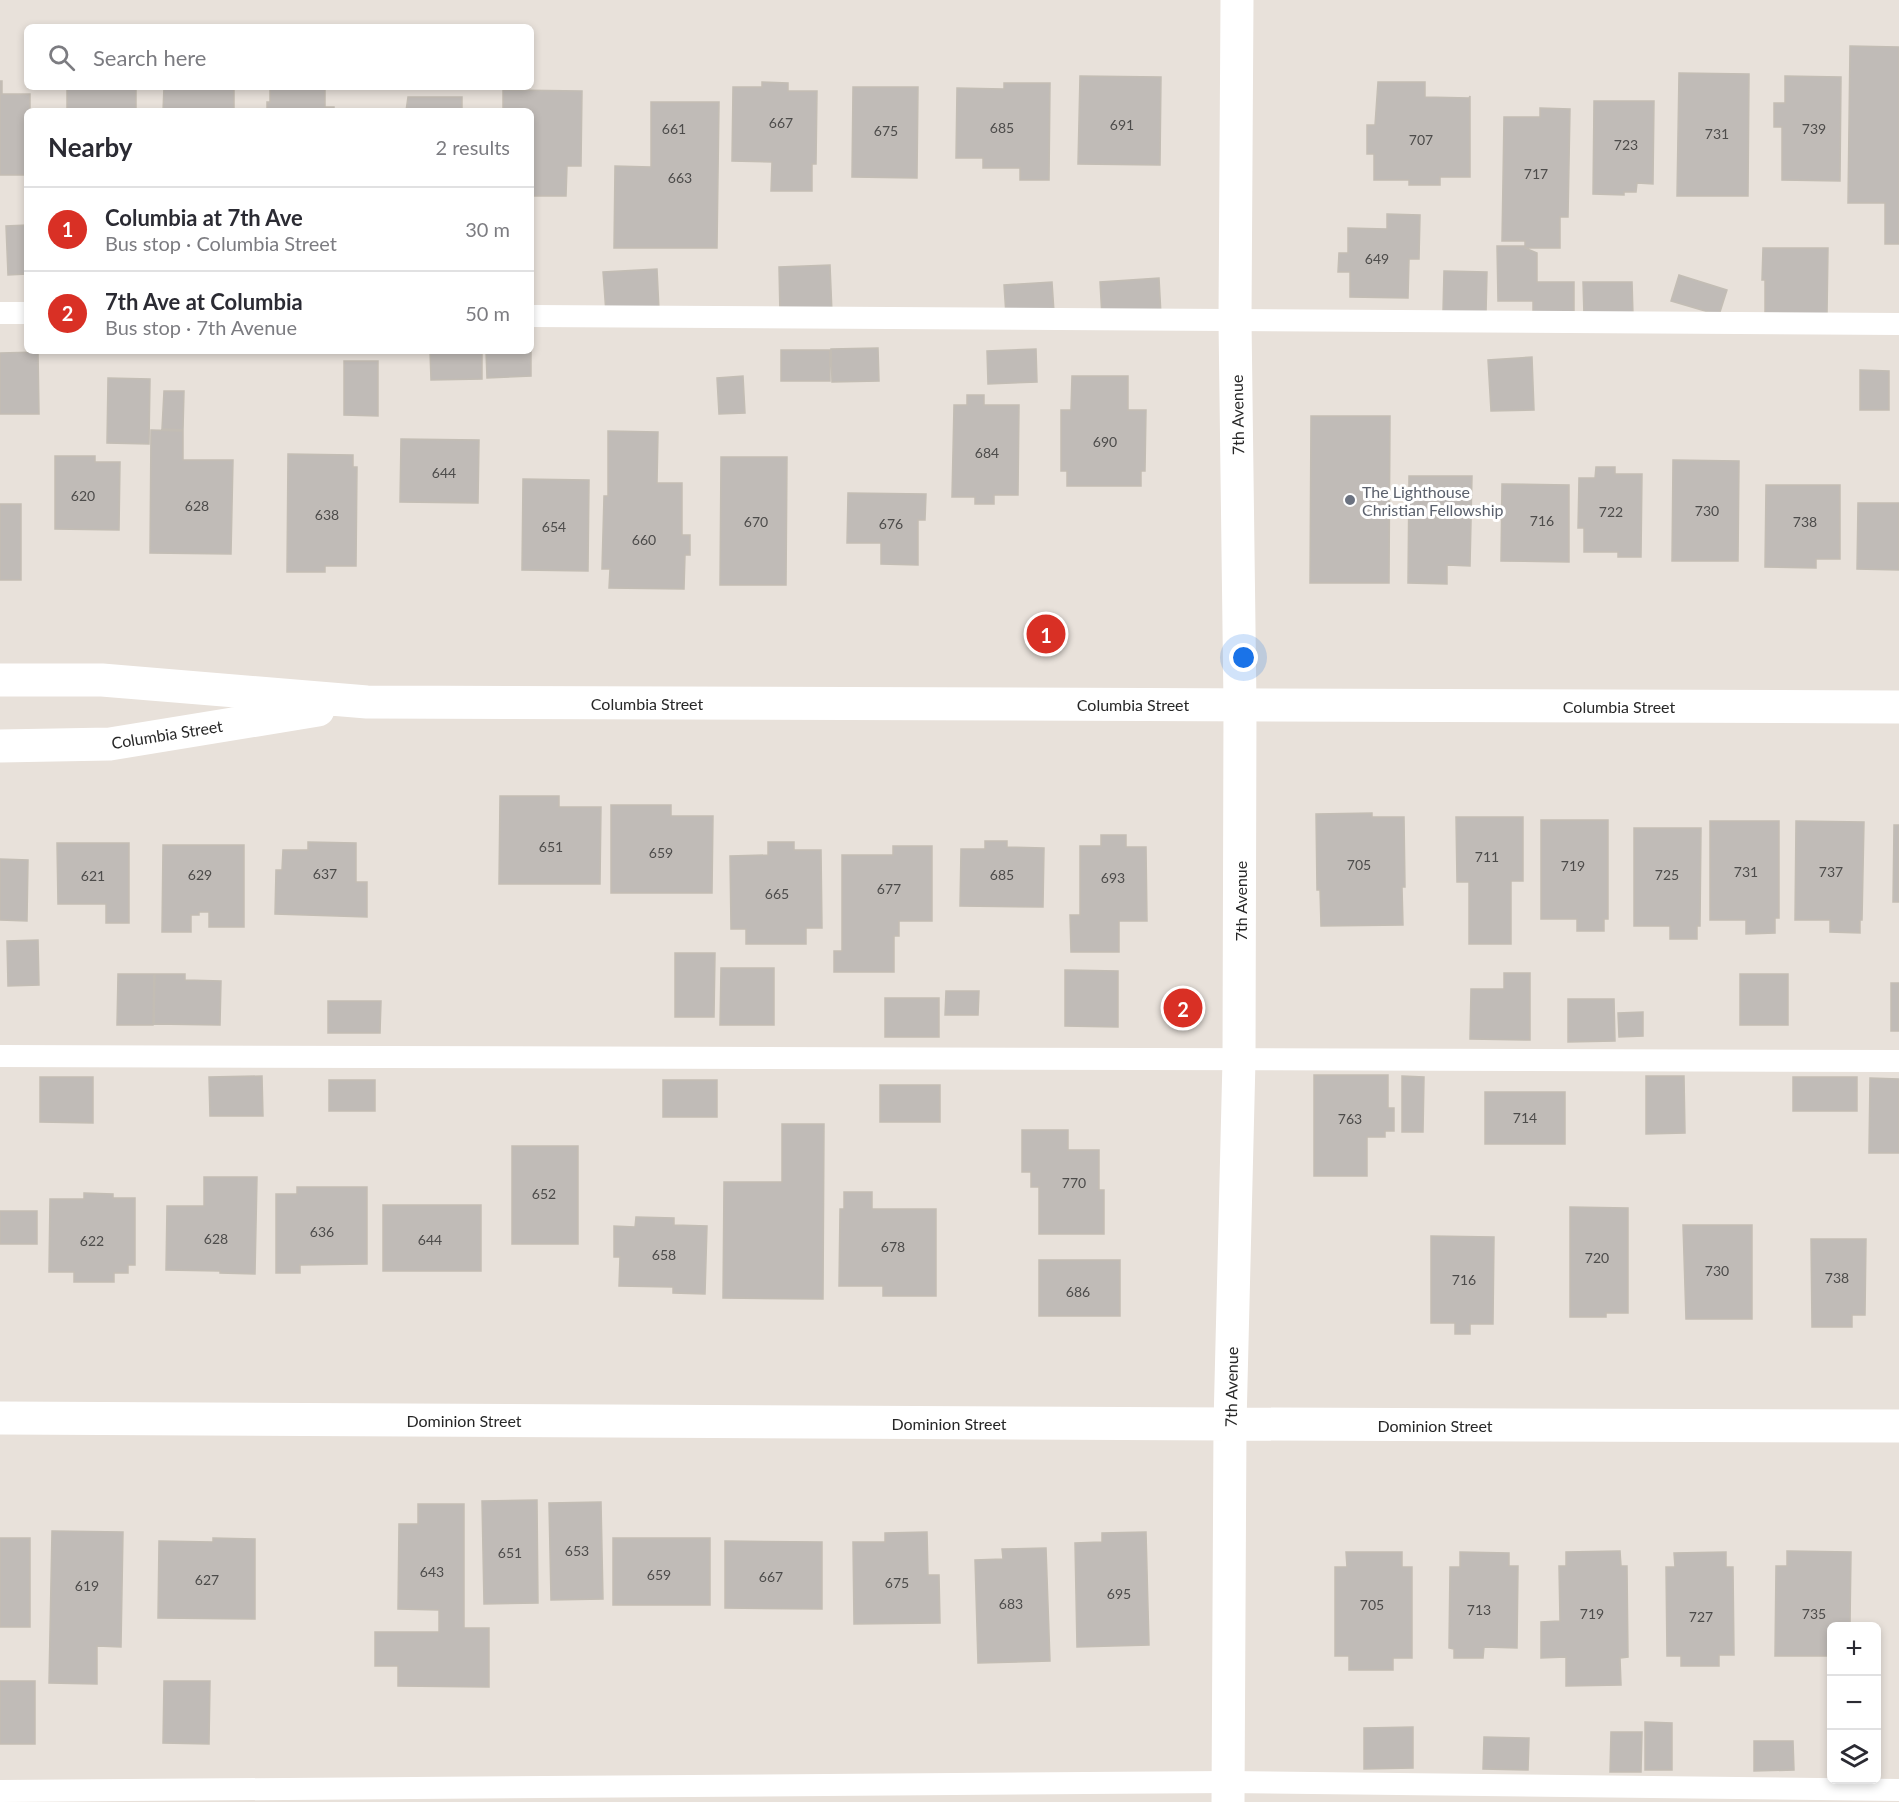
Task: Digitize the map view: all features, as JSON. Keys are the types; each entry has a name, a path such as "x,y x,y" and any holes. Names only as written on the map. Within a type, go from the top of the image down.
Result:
{"street":[{"name":"7th Avenue","path":"1228,1792 1230,1424 1239,1060 1240,704 1235,320 1237,0"},
{"name":"Columbia Street","path":"0,680 102,680 367,702 1899,707"},
{"name":"Columbia Street","path":"0,746 110,744 367,702"},
{"name":"Dominion Street","path":"0,1418 1899,1425"}],"lane":[{"path":"0,313 24,313"},
{"path":"534,316 1899,324"},
{"path":"0,1056 1899,1061"},
{"path":"0,1791 1899,1790"}],"building":[{"path":"1850,46 1899,47 1899,244 1885,244 1885,203 1848,203"},
{"path":"1679,73 1749,74 1748,196 1677,196"},
{"path":"1080,76 1161,77 1160,165 1078,164"},
{"path":"1785,76 1841,77 1840,181 1782,180 1782,127 1774,127 1774,103 1785,103"},
{"path":"0,81 2,81 2,94 30,94 30,108 24,108 24,175 0,175"},
{"path":"762,82 788,83 788,91 817,91 816,164 812,164 812,191 771,191 772,162 732,161 733,87 762,87"},
{"path":"1378,82 1425,82 1425,97 1469,98 1470,96 1470,177 1440,177 1440,185 1409,185 1409,180 1374,180 1374,154 1367,154 1367,125 1375,125"},
{"path":"1004,83 1050,83 1049,180 1020,180 1020,168 983,168 983,158 956,158 957,88 1004,89"},
{"path":"853,87 918,87 917,178 852,177"},
{"path":"67,90 136,90 136,108 67,108"},
{"path":"164,90 234,90 234,108 163,108"},
{"path":"270,90 325,90 325,107 334,108 267,108 267,102 270,102"},
{"path":"503,90 582,91 581,166 567,166 566,196 534,196 534,108 503,108"},
{"path":"408,97 462,97 462,108 406,108"},
{"path":"1594,101 1654,101 1653,184 1637,183 1636,192 1624,192 1624,195 1593,194"},
{"path":"651,102 719,102 717,248 614,248 615,166 651,167"},
{"path":"1540,108 1570,109 1568,217 1560,217 1560,248 1525,248 1525,241 1502,241 1504,117 1540,117"},
{"path":"1387,214 1420,215 1419,259 1409,259 1408,298 1350,297 1350,272 1338,272 1339,253 1348,253 1348,228 1387,229"},
{"path":"24,225 24,274 8,275 6,226"},
{"path":"1497,246 1525,246 1537,253 1537,282 1574,282 1574,312 1533,312 1533,301 1498,301"},
{"path":"1763,248 1828,248 1827,314 1765,313 1765,280 1762,280"},
{"path":"830,265 832,313 780,315 779,267"},
{"path":"657,269 659,310 606,313 603,272"},
{"path":"1444,271 1487,272 1486,313 1443,312"},
{"path":"1679,275 1727,290 1719,315 1671,301"},
{"path":"1159,278 1161,315 1102,318 1100,282"},
{"path":"1052,282 1054,312 1006,315 1004,285"},
{"path":"1583,282 1632,282 1633,315 1584,315"},
{"path":"878,348 879,381 832,382 831,349"},
{"path":"1036,349 1037,382 988,384 987,351"},
{"path":"781,350 830,350 830,381 781,381"},
{"path":"0,353 38,354 39,414 0,414"},
{"path":"430,354 482,354 482,379 431,380"},
{"path":"486,354 531,354 531,376 487,378"},
{"path":"1532,357 1534,410 1491,411 1488,360"},
{"path":"344,361 378,361 378,416 344,415"},
{"path":"1860,370 1889,371 1889,410 1860,410"},
{"path":"743,376 745,413 719,414 717,378"},
{"path":"1072,376 1128,376 1128,410 1146,410 1145,471 1141,471 1141,486 1067,486 1067,471 1061,471 1061,410 1071,410"},
{"path":"108,378 150,379 149,444 107,443"},
{"path":"164,391 184,391 183,430 162,429"},
{"path":"967,395 984,395 984,405 1019,405 1018,495 994,495 994,504 975,504 975,497 952,497 954,405 967,405"},
{"name":"The Lighthouse Christian Fellowship","path":"1311,416 1390,416 1389,583 1310,583"},
{"path":"151,430 183,431 183,460 233,460 231,554 150,553"},
{"path":"608,431 658,432 657,483 682,483 682,535 690,535 690,555 685,555 684,589 609,588 610,569 602,569 604,496 608,496"},
{"path":"401,439 479,440 478,503 400,502"},
{"path":"288,454 353,455 353,467 357,467 356,566 325,566 325,572 287,572"},
{"path":"55,456 95,456 95,462 120,462 119,530 55,529"},
{"path":"721,457 787,457 786,585 720,585"},
{"path":"1673,460 1739,461 1738,561 1672,561"},
{"path":"1596,467 1615,467 1615,474 1642,474 1641,557 1618,557 1618,552 1584,552 1584,528 1578,528 1579,478 1595,478"},
{"path":"1409,476 1472,476 1470,566 1447,565 1447,584 1408,583"},
{"path":"523,479 589,480 588,571 522,570"},
{"path":"1502,484 1569,485 1569,562 1501,561"},
{"path":"1766,485 1840,485 1840,559 1816,559 1816,568 1765,567"},
{"path":"848,493 926,494 925,520 918,520 918,565 881,564 881,543 847,543"},
{"path":"1858,503 1899,503 1899,570 1857,569"},
{"path":"0,504 21,504 21,580 0,580"},
{"path":"500,796 559,796 559,807 601,807 600,884 499,884"},
{"path":"611,805 671,805 671,816 713,816 712,893 611,893"},
{"path":"1372,813 1372,817 1404,817 1403,925 1321,926 1320,890 1317,890 1316,814"},
{"path":"1456,817 1523,817 1523,881 1511,881 1511,944 1469,944 1469,882 1457,882"},
{"path":"1541,820 1608,820 1608,919 1604,919 1604,931 1577,931 1577,919 1541,919"},
{"path":"1710,821 1779,821 1779,918 1775,918 1775,933 1746,934 1746,920 1710,920"},
{"path":"1796,821 1864,822 1860,933 1830,932 1830,920 1795,920"},
{"path":"1894,825 1899,825 1899,902 1893,902"},
{"path":"1634,828 1701,828 1700,926 1697,926 1697,939 1670,939 1670,926 1634,926"},
{"path":"1101,835 1126,835 1126,847 1146,847 1147,921 1119,921 1119,952 1071,952 1070,915 1080,915 1080,846 1101,846"},
{"path":"985,841 1007,841 1007,847 1044,848 1043,907 960,906 961,849 985,849"},
{"path":"308,842 356,843 356,882 367,882 367,917 275,914 276,870 282,870 283,850 308,850"},
{"path":"768,842 794,842 794,850 821,850 822,928 806,928 806,944 746,944 746,929 731,929 730,856 768,855"},
{"path":"57,843 129,843 129,923 106,923 106,904 58,904"},
{"path":"163,845 244,845 244,927 209,927 209,912 199,912 199,915 191,915 191,932 162,932"},
{"path":"893,846 932,846 932,921 899,921 899,936 894,936 894,972 834,972 834,951 842,951 842,855 893,855"},
{"path":"0,859 28,860 27,921 0,920"},
{"path":"38,940 39,985 8,986 7,941"},
{"path":"675,953 715,953 714,1017 675,1017"},
{"path":"721,968 774,968 774,1025 720,1025"},
{"path":"1065,970 1118,971 1118,1027 1065,1026"},
{"path":"1504,973 1530,973 1530,1040 1470,1039 1471,989 1504,989"},
{"path":"118,974 154,974 153,1025 117,1025"},
{"path":"155,974 185,974 185,980 221,981 220,1025 154,1024"},
{"path":"1740,974 1788,974 1788,1025 1740,1025"},
{"path":"1891,983 1899,983 1899,1031 1891,1031"},
{"path":"946,991 979,991 978,1015 945,1015"},
{"path":"885,998 939,998 939,1037 885,1037"},
{"path":"1568,999 1614,999 1615,1041 1568,1042"},
{"path":"328,1001 381,1001 380,1033 328,1033"},
{"path":"1643,1012 1643,1036 1619,1037 1618,1013"},
{"path":"1314,1075 1388,1075 1388,1108 1394,1108 1394,1131 1385,1131 1385,1137 1367,1137 1367,1176 1314,1176"},
{"path":"262,1076 263,1116 210,1116 209,1077"},
{"path":"1402,1076 1424,1077 1423,1132 1402,1132"},
{"path":"1646,1076 1684,1076 1685,1133 1646,1134"},
{"path":"40,1077 93,1077 93,1123 40,1122"},
{"path":"1793,1077 1857,1077 1857,1111 1793,1111"},
{"path":"1870,1078 1899,1079 1899,1153 1869,1153"},
{"path":"329,1080 375,1080 375,1111 329,1111"},
{"path":"663,1080 717,1080 717,1117 663,1117"},
{"path":"880,1085 940,1085 940,1122 880,1122"},
{"path":"1485,1092 1565,1092 1565,1144 1485,1144"},
{"path":"782,1124 824,1124 823,1299 723,1298 724,1182 782,1182"},
{"path":"1022,1130 1068,1130 1068,1150 1099,1150 1099,1190 1104,1190 1104,1234 1039,1234 1039,1187 1031,1187 1031,1172 1022,1172"},
{"path":"512,1146 578,1146 578,1244 512,1244"},
{"path":"204,1177 257,1177 255,1274 166,1270 167,1206 204,1206"},
{"path":"297,1187 367,1187 367,1264 300,1265 300,1273 276,1273 276,1194 297,1194"},
{"path":"844,1192 872,1192 872,1209 936,1209 936,1296 883,1296 883,1286 839,1286 840,1209 844,1209"},
{"path":"84,1193 113,1194 113,1198 135,1198 135,1265 128,1265 128,1273 114,1273 114,1282 74,1282 74,1272 49,1272 50,1199 84,1199"},
{"path":"383,1205 481,1205 481,1271 383,1271"},
{"path":"1570,1207 1628,1208 1628,1313 1606,1313 1606,1317 1570,1317"},
{"path":"0,1211 37,1211 37,1244 0,1244"},
{"path":"636,1217 674,1218 674,1225 707,1226 705,1294 673,1293 673,1287 619,1286 620,1257 614,1257 614,1226 635,1227"},
{"path":"1683,1225 1752,1225 1752,1319 1686,1319"},
{"path":"1431,1236 1494,1237 1493,1324 1470,1324 1470,1334 1455,1334 1455,1323 1431,1323"},
{"path":"1811,1239 1866,1239 1865,1315 1852,1315 1852,1327 1812,1327"},
{"path":"1039,1260 1120,1260 1120,1316 1039,1316"},
{"path":"537,1500 538,1603 484,1604 482,1501"},
{"path":"601,1502 603,1599 551,1600 549,1503"},
{"path":"418,1504 464,1504 464,1628 489,1628 489,1687 398,1686 398,1666 375,1666 375,1632 439,1632 439,1610 398,1609 399,1524 418,1524"},
{"path":"52,1531 123,1532 121,1647 97,1646 97,1684 49,1683"},
{"path":"927,1532 928,1575 939,1575 940,1623 854,1624 853,1542 885,1542 885,1533"},
{"path":"1146,1532 1149,1645 1077,1647 1075,1543 1102,1542 1102,1533"},
{"path":"0,1538 30,1538 30,1627 0,1627"},
{"path":"213,1538 255,1539 255,1619 158,1618 159,1541 213,1542"},
{"path":"613,1538 710,1538 710,1605 613,1605"},
{"path":"725,1541 822,1542 822,1609 725,1608"},
{"path":"1046,1548 1050,1661 978,1663 975,1560 1003,1559 1002,1549"},
{"path":"1620,1551 1621,1566 1627,1566 1628,1657 1620,1658 1621,1685 1566,1686 1566,1657 1541,1658 1541,1622 1560,1621 1559,1566 1566,1566 1566,1552"},
{"path":"1787,1551 1851,1552 1850,1622 1827,1622 1827,1656 1775,1656 1776,1566 1787,1566"},
{"path":"1346,1552 1402,1552 1402,1567 1412,1567 1412,1658 1393,1658 1393,1670 1349,1670 1349,1656 1335,1656 1335,1567 1347,1567"},
{"path":"1460,1552 1509,1553 1509,1566 1518,1566 1517,1648 1484,1647 1483,1658 1454,1658 1454,1649 1449,1648 1450,1567 1460,1567"},
{"path":"1726,1552 1726,1567 1733,1567 1734,1655 1719,1655 1719,1666 1681,1666 1681,1656 1667,1656 1666,1567 1675,1567 1674,1553"},
{"path":"0,1681 35,1681 35,1744 0,1744"},
{"path":"164,1681 210,1681 209,1744 163,1743"},
{"path":"1645,1722 1672,1723 1672,1770 1645,1770"},
{"path":"1413,1727 1413,1768 1364,1769 1364,1728"},
{"path":"1611,1732 1642,1732 1641,1772 1610,1772"},
{"path":"1484,1737 1529,1738 1528,1770 1483,1769"},
{"path":"1754,1741 1793,1741 1794,1770 1754,1771"}],"place":[{"name":"The Lighthouse Christian Fellowship","path":"1350,500"},
{"name":"Columbia at 7th Ave","path":"1046,634"},
{"name":"7th Ave at Columbia","path":"1183,1008"}]}
